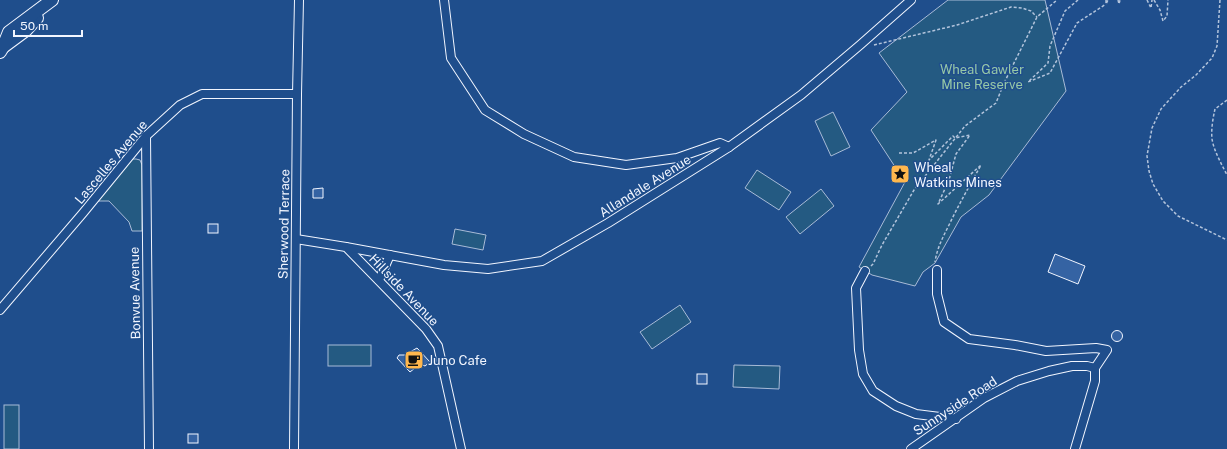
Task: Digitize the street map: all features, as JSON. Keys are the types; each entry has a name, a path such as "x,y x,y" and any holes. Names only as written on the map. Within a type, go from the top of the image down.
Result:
{"street":[{"name":"Sherwood Terrace","path":"294,449 299,0"},
{"path":"444,0 451,58 485,110 524,134 574,157 626,165 677,158 720,143 729,147"},
{"name":"Allandale Avenue","path":"346,247 444,265 488,269 542,261 608,223 729,147 801,95 911,0"},
{"name":"Lascelles Avenue","path":"0,310 146,136 180,105 202,94 297,94"},
{"name":"Bonvue Avenue","path":"146,136 149,449"},
{"path":"296,239 346,247"},
{"name":"Hillside Avenue","path":"346,247 426,329 438,346 461,449"},
{"path":"379,280 390,255"},
{"path":"937,270 937,294 944,322 969,339 1009,344 1046,351 1096,348 1107,350 1095,368 1095,380 1075,449"},
{"path":"866,271 856,288 859,350 863,374 872,390 896,406 916,414 956,419"},
{"name":"Sunnyside Road","path":"910,449 956,419 984,398 1017,381 1049,371 1072,366 1087,366 1095,368"}],"path":[{"path":"866,271 873,264 882,245 914,190 964,126 996,103 1004,83 1037,17 1058,0"},
{"path":"1078,0 1064,11 1050,46 1048,63 1028,82 1050,73 1077,23 1106,4 1107,0"},
{"path":"1147,0 1151,8 1153,0"},
{"path":"1153,0 1160,10 1163,21 1167,16 1168,0"},
{"path":"1220,0 1216,46 1212,58 1196,75 1181,87 1161,109 1152,128 1147,156 1149,172 1153,184 1163,201 1178,216 1227,240"},
{"path":"870,46 957,25 1011,7 1031,11 1037,17"},
{"path":"1227,100 1215,109 1212,139 1217,156 1227,175"},
{"path":"899,153 913,153 936,140 929,160 952,136 955,138 970,136 956,154 949,180 938,204 981,165 960,201 937,251 935,263 937,270"}],"green space":[{"name":"Wheal Gawler Mine Reserve","path":"948,0 1045,0 1066,91 989,195 961,217 935,263 923,272 915,286 872,275 859,267 905,182 871,130 907,92 879,53"},
{"path":"833,112 850,147 831,156 815,121"},
{"path":"131,159 140,160 142,165 142,231 132,231 129,222 109,201 96,201"},
{"path":"757,170 791,192 779,210 745,188"},
{"path":"821,189 834,206 800,234 786,217"},
{"path":"455,229 486,235 483,250 452,244"},
{"path":"680,305 691,322 652,349 640,332"},
{"path":"328,345 371,345 371,366 328,366"},
{"path":"734,365 780,366 779,389 733,387"},
{"path":"4,405 19,405 19,449 4,449"}],"building":[{"path":"323,188 323,198 313,198 313,189"},
{"path":"208,224 218,224 218,233 208,233"},
{"path":"1055,254 1085,266 1078,284 1048,272"},
{"path":"1115,331 1119,331 1121,332 1121,340 1115,341 1112,338 1112,334"},
{"name":"Juno Cafe","path":"417,348 430,362 425,366 420,364 410,372 397,358 399,355 406,355 409,359 412,354 410,352"},
{"path":"697,374 707,374 707,384 697,384"},
{"path":"188,434 198,434 198,443 188,443"}],"place":[{"name":"Wheal Watkins Mines","path":"900,174"},
{"name":"Juno Cafe","path":"414,360"}]}
